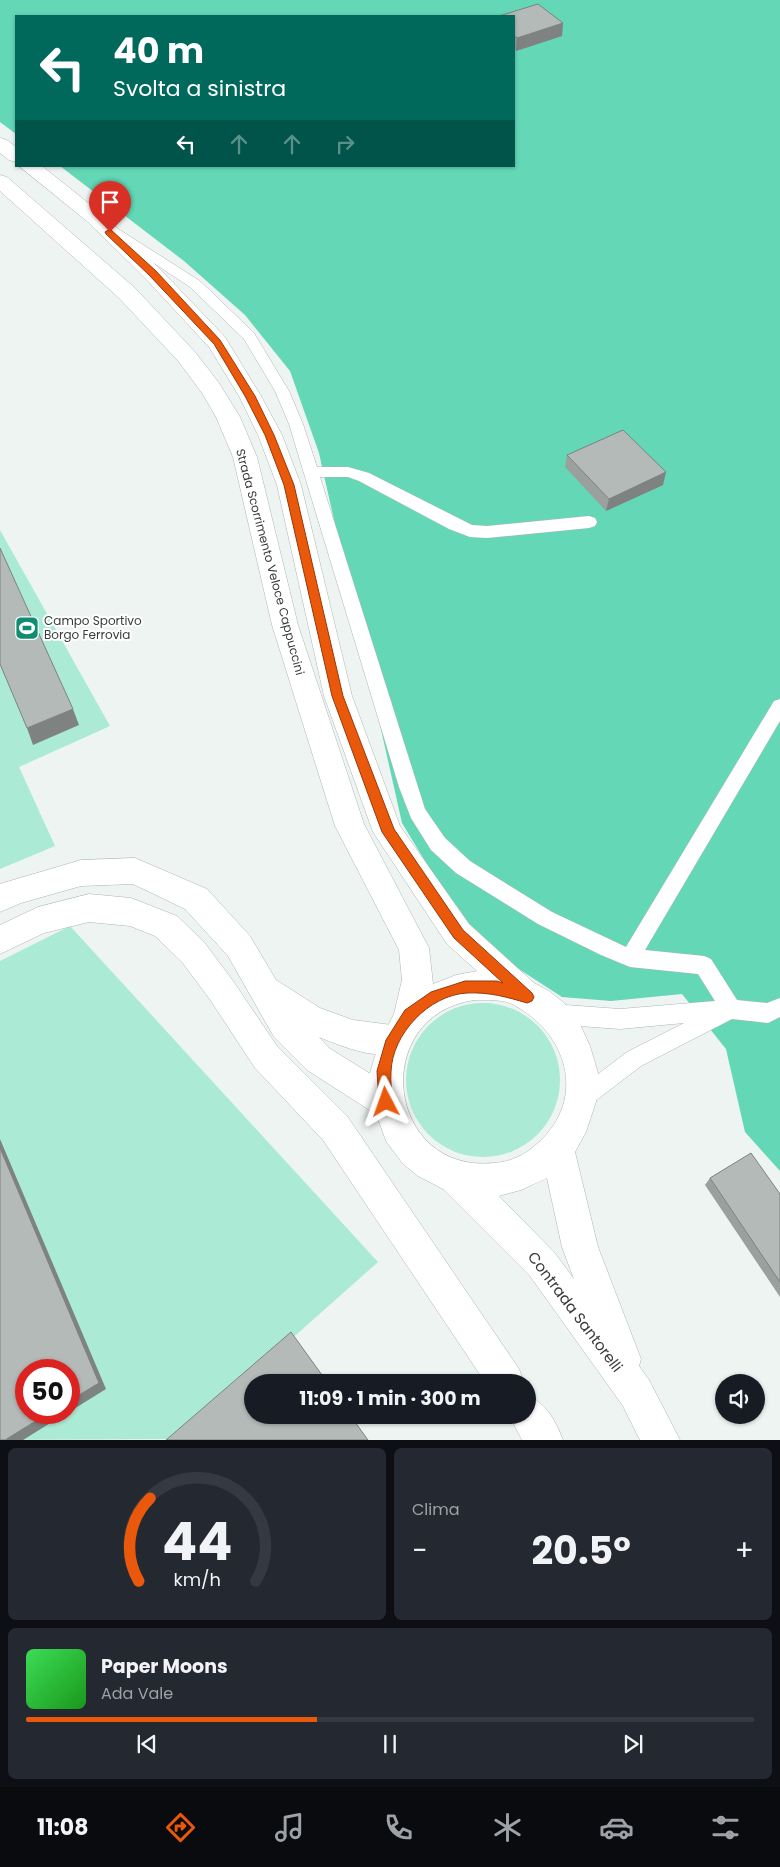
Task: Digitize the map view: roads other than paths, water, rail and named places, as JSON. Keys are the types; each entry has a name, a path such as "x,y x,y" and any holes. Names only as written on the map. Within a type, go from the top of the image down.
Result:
{"main road":[{"path":"0,144 15,155"},
{"path":"0,899 14,892 81,873 135,871 196,899 239,946 285,1026 318,1060 386,1102 400,1133 423,1158 453,1175 491,1180 527,1172 558,1151 574,1127 583,1098 582,1067 571,1038 539,1005 458,934 388,832 338,696 289,485 270,435 250,396 217,342 152,273 95,218 30,167"},
{"name":"Strada Scorrimento Veloce Cappuccini","path":"0,181 127,293 187,357 211,388 228,417 245,457 285,625 350,826 414,948 418,980 384,1071 386,1102"},
{"path":"0,940 38,921 89,908 131,912 166,926 193,952 222,991 266,1057 335,1128 501,1374"},
{"path":"266,992 310,1019 353,1035 401,1027 435,996 465,987 497,987 539,1005"},
{"path":"558,1151 580,1247 636,1393"},
{"name":"Contrada Santorelli","path":"453,1175 542,1264 636,1393 661,1440"},
{"path":"534,1424 544,1440"}],"lane":[{"path":"95,218 194,284 249,336 282,391 296,424 417,812 438,844 462,867 545,918 608,949 630,958 704,965 731,1010"},
{"path":"311,472 348,472 364,477 470,531 487,532 589,522"},
{"path":"630,958 780,706"},
{"path":"539,1005 620,1019 731,1010 768,1013 780,1007"},
{"path":"583,1098 634,1059 731,1010"}],"place":[{"name":"Campo Sportivo Borgo Ferrovia","path":"27,628"}]}
